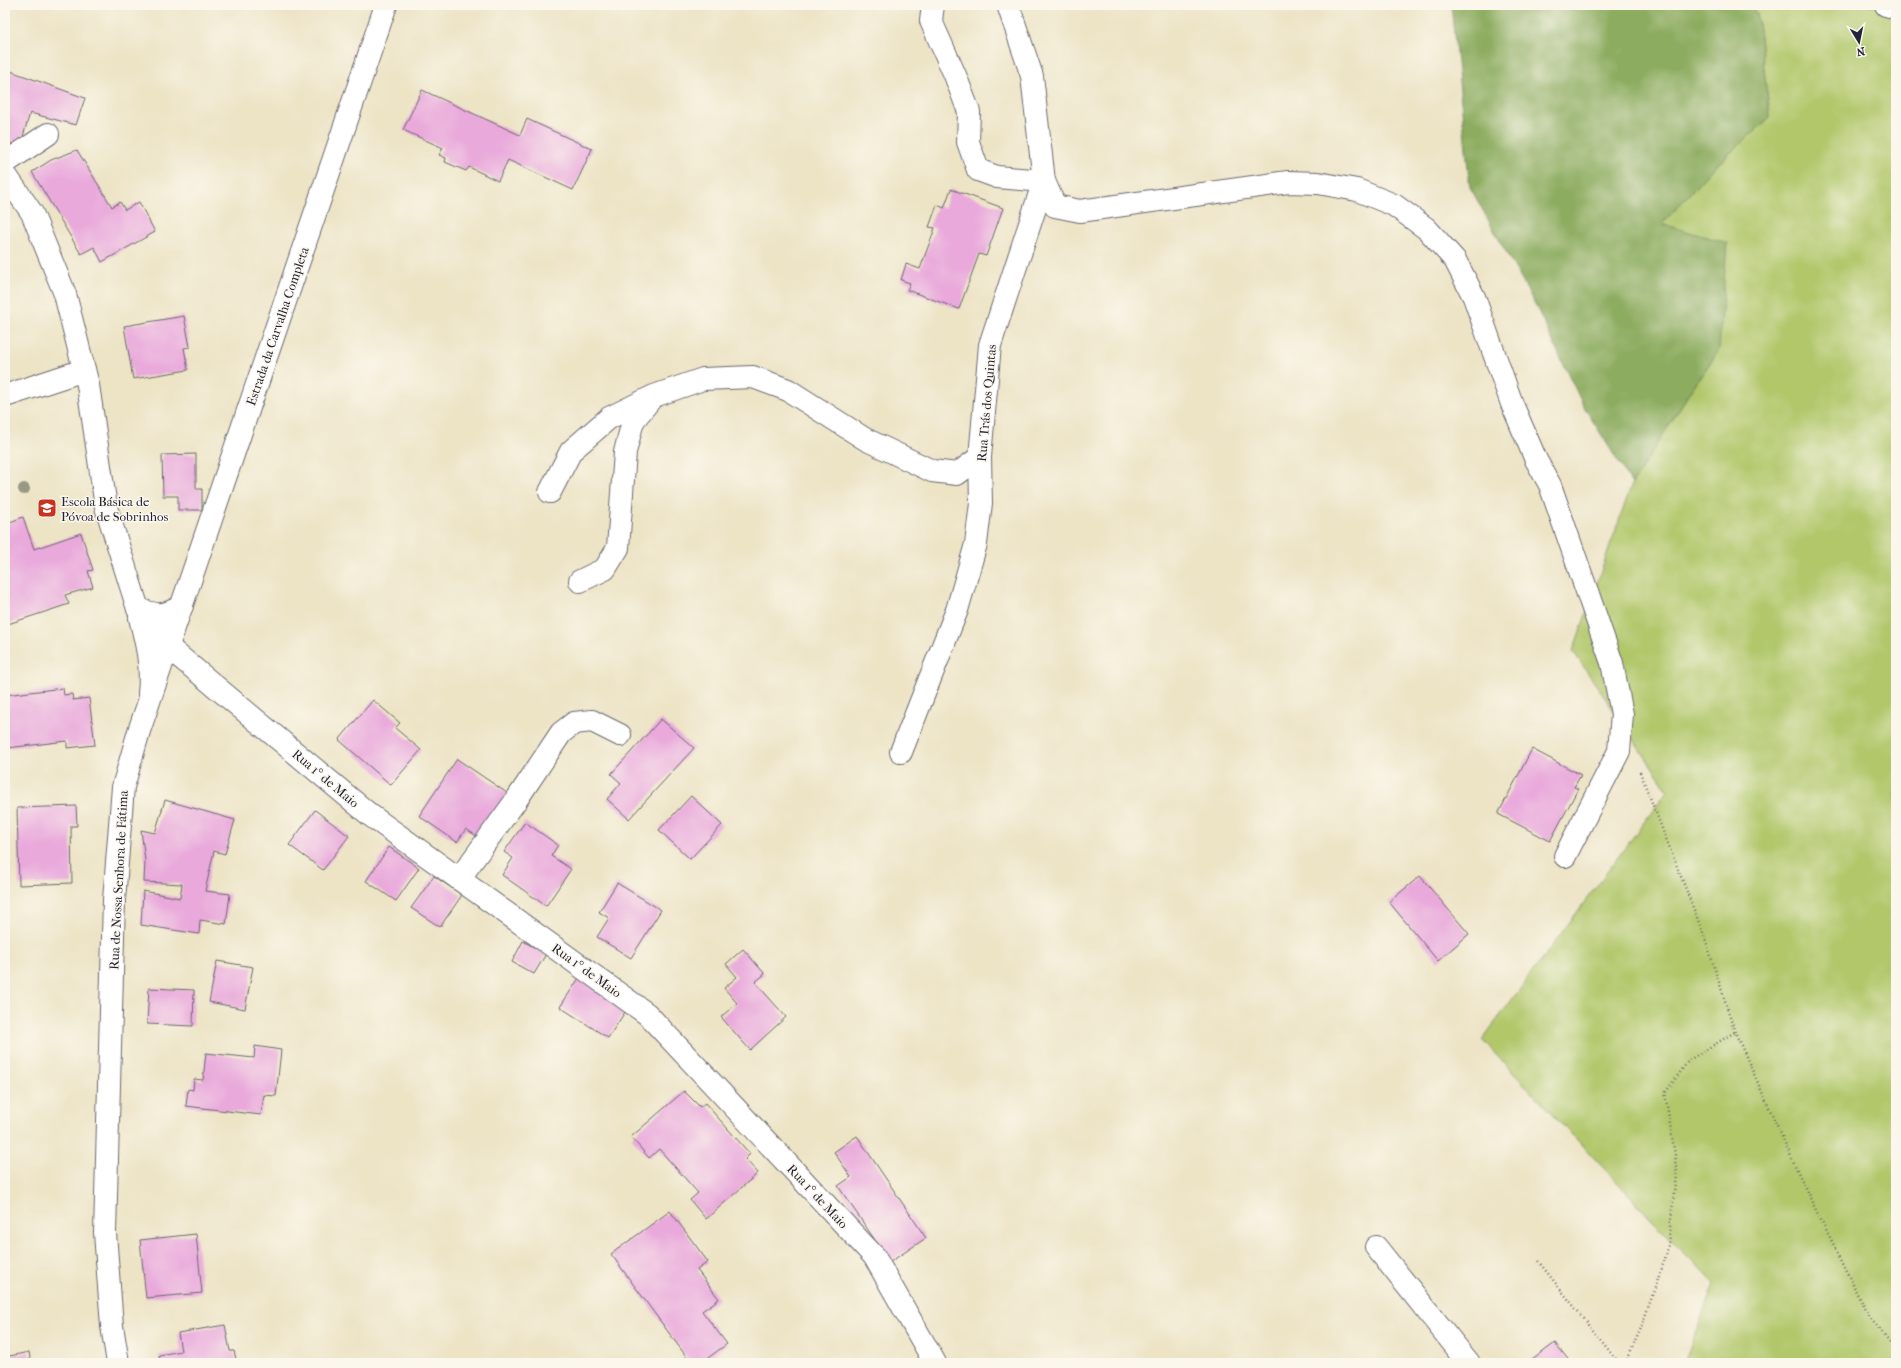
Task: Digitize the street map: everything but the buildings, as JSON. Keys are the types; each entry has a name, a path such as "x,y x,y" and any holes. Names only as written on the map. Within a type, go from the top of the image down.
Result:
{"street":[{"name":"Estrada da Carvalha Completa","path":"168,647 386,5"},
{"path":"933,5 931,21 955,75 969,112 968,142 978,170 997,177 1044,181 1055,206 1080,211 1288,182 1318,183 1357,190 1394,205 1427,229 1455,260 1474,297 1512,404 1536,460 1550,485 1612,663 1622,714 1619,751 1565,856"},
{"name":"Rua Trás dos Quintas","path":"901,752 957,610 976,544 981,503 980,457 990,345 1044,181 1032,76 1008,5"},
{"path":"1886,5 1896,8"},
{"path":"5,163 48,134"},
{"path":"5,174 32,214 65,294 88,385 106,507 138,609 149,654 151,675 148,704"},
{"path":"5,396 84,370"},
{"path":"550,492 571,451 609,418 654,396 703,379 753,378 788,390 865,438 932,471 957,474 980,457"},
{"path":"580,581 605,569 618,548 627,446 633,421 654,396"},
{"path":"138,609 153,615 168,614 182,606"},
{"path":"138,609 168,647"},
{"name":"Rua de Nossa Senhora de Fátima","path":"118,1363 112,1326 105,1233 114,900 123,787 139,731 168,647"},
{"name":"Rua 1° de Maio","path":"168,647 370,815 647,1014 874,1256 935,1363"},
{"path":"459,879 517,799 561,732 574,723 592,721 620,735"},
{"path":"1376,1247 1469,1363"}],"path":[{"path":"1893,504 1896,509"},
{"path":"1639,767 1646,790 1705,938 1735,1032 1807,1192 1866,1311 1896,1350"},
{"path":"1626,1363 1641,1328 1667,1253 1677,1167 1665,1093 1690,1060 1735,1032"},
{"path":"1538,1261 1619,1363"}],"green space":[{"path":"1451,5 1750,5 1757,14 1770,117 1709,172 1662,224 1727,243 1719,350 1691,390 1632,484 1583,405 1535,304 1470,187"},
{"path":"1750,5 1896,5 1896,1363 1684,1363 1714,1284 1482,1040 1668,790 1573,651 1632,484 1691,390 1719,350 1662,224 1709,172 1770,117 1757,15"}],"place":[{"name":"Escola Básica de Póvoa de Sobrinhos","path":"47,508"}]}
